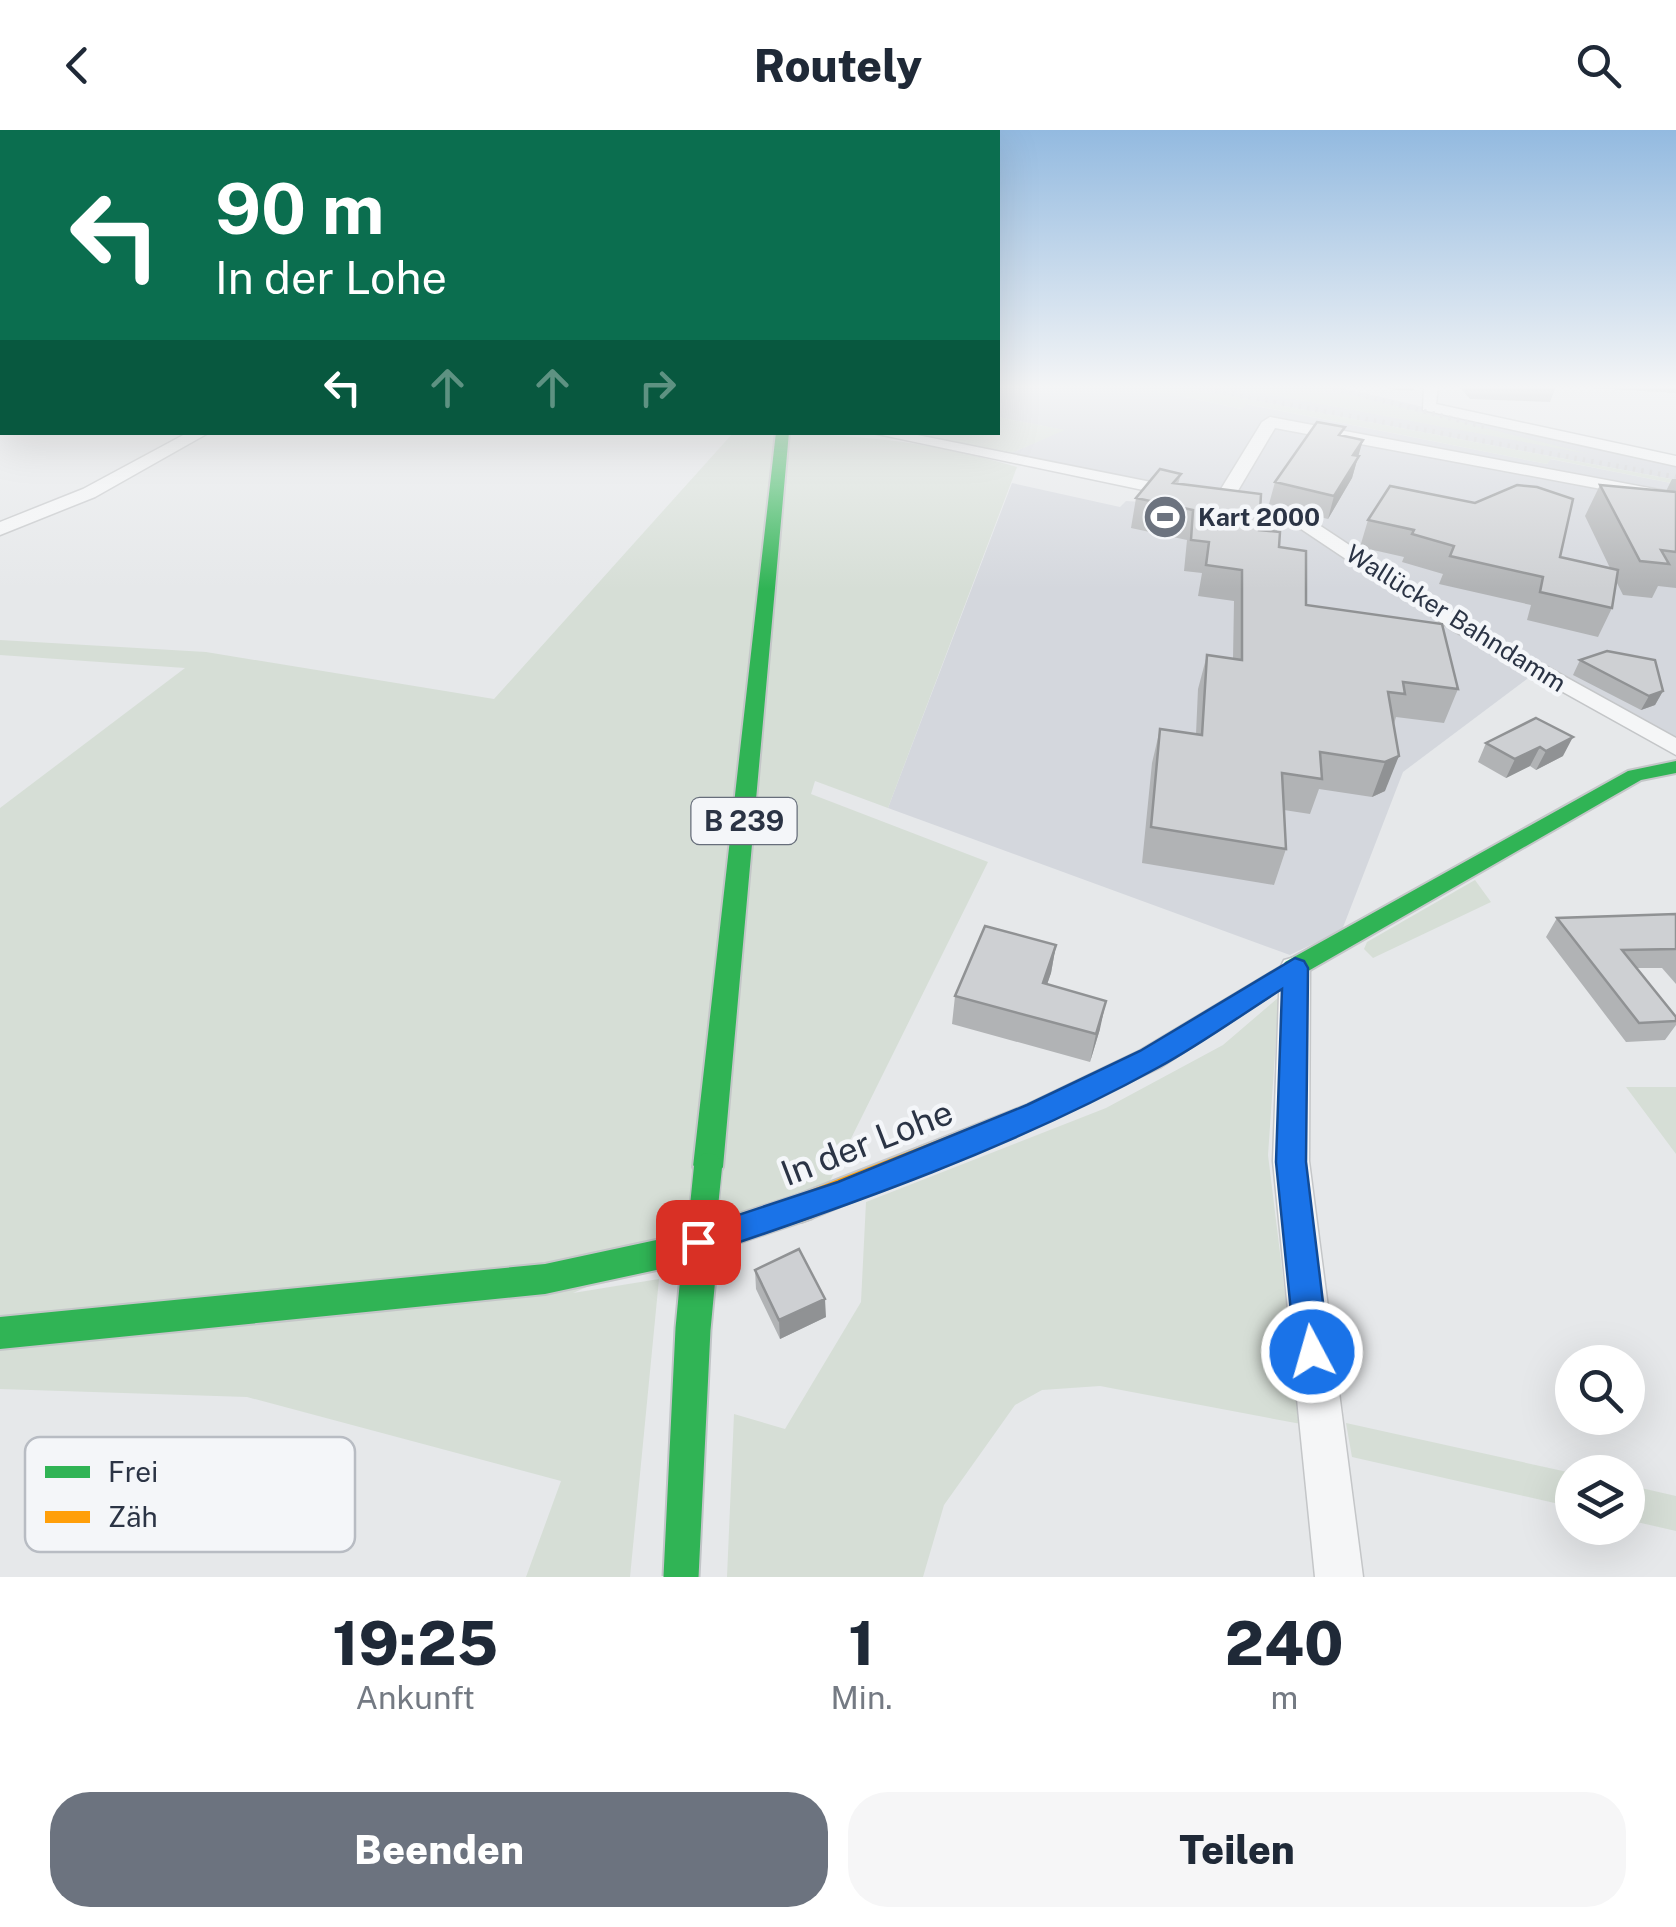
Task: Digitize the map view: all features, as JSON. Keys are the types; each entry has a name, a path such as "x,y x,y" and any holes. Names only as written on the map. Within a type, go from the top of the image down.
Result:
{"main road":[{"name":"B 239","path":"681,1577 693,1329 781,454"},
{"name":"In der Lohe","path":"0,1334 545,1279 662,1254 843,1194 1037,1113 1150,1059 1295,968 1635,775 1676,767"}],"street":[{"path":"0,529 88,493 162,454"},
{"name":"Wallücker Bahndamm","path":"982,454 1222,502 1307,525 1460,626 1676,748"},
{"path":"1222,502 1251,454"},
{"path":"1438,454 1676,498"},
{"path":"1638,454 1676,462"},
{"path":"1295,968 1291,1162 1339,1577"}],"shaded area":[{"path":"715,454 965,454 1017,467 888,808 815,781 811,794 988,862 830,1181 573,1293 659,1279 630,1577 526,1577 561,1481 247,1397 0,1389 0,808 185,668 0,655 0,640 206,652 494,699"},
{"path":"1009,454 1494,454 1547,464 1550,459 1676,484 1676,741 1543,667 1403,772 1342,930 1290,955 888,808 1012,483 1120,507 1126,501 1142,502 1158,490"},
{"path":"1495,454 1536,454 1676,480 1676,484 1551,459 1547,464"},
{"path":"1536,454 1619,454 1676,467 1676,480"},
{"path":"1475,880 1491,902 1373,958 1364,949 1367,942"},
{"path":"1279,997 1268,1155 1301,1424 1100,1386 1042,1390 1015,1405 944,1505 923,1577 727,1577 734,1414 785,1429 861,1302 866,1202 1106,1108 1223,1045"},
{"path":"1626,1087 1676,1087 1676,1154"},
{"path":"1346,1423 1555,1469 1555,1503 1352,1457"},
{"path":"1645,1489 1676,1496 1676,1531 1645,1524"}],"building":[{"path":"1295,454 1359,456 1334,496 1275,482"},
{"path":"1160,469 1181,474 1173,483 1261,494 1259,530 1280,532 1279,547 1306,551 1306,605 1442,624 1458,689 1403,682 1405,694 1388,692 1399,756 1385,762 1320,752 1322,779 1282,773 1286,849 1151,827 1160,729 1202,735 1207,655 1242,660 1242,570 1206,565 1209,542 1191,540 1193,510 1136,498"},
{"path":"1517,485 1573,499 1560,557 1618,570 1612,608 1540,592 1543,577 1450,556 1454,546 1412,534 1414,530 1368,520 1390,486 1475,503"},
{"path":"1600,485 1676,492 1676,552 1661,550 1669,564 1640,561"},
{"path":"1607,651 1655,660 1663,691 1649,696 1580,660"},
{"path":"1536,718 1573,737 1546,751 1540,747 1515,759 1486,743"},
{"path":"1676,914 1676,949 1622,950 1676,1017 1676,1021 1639,1023 1557,918"},
{"path":"985,926 1056,945 1043,983 1106,1001 1096,1034 955,996"},
{"path":"799,1249 825,1299 779,1320 755,1270"}],"railway":[{"path":"1551,454 1676,477"}],"traffic: fast":[{"path":"708,1167 781,454"},
{"path":"1294,968 1635,775 1676,767"},
{"path":"681,1577 693,1329 708,1167"},
{"path":"0,1333 545,1279 661,1254 801,1208"}],"traffic: slow":[{"path":"801,1208 1037,1113 1150,1059 1294,968"}],"place":[{"name":"Kart 2000","path":"1165,517"}],"route":[{"path":"698,1242 843,1194 1037,1113 1150,1059 1295,968 1291,1162 1312,1352"}]}
